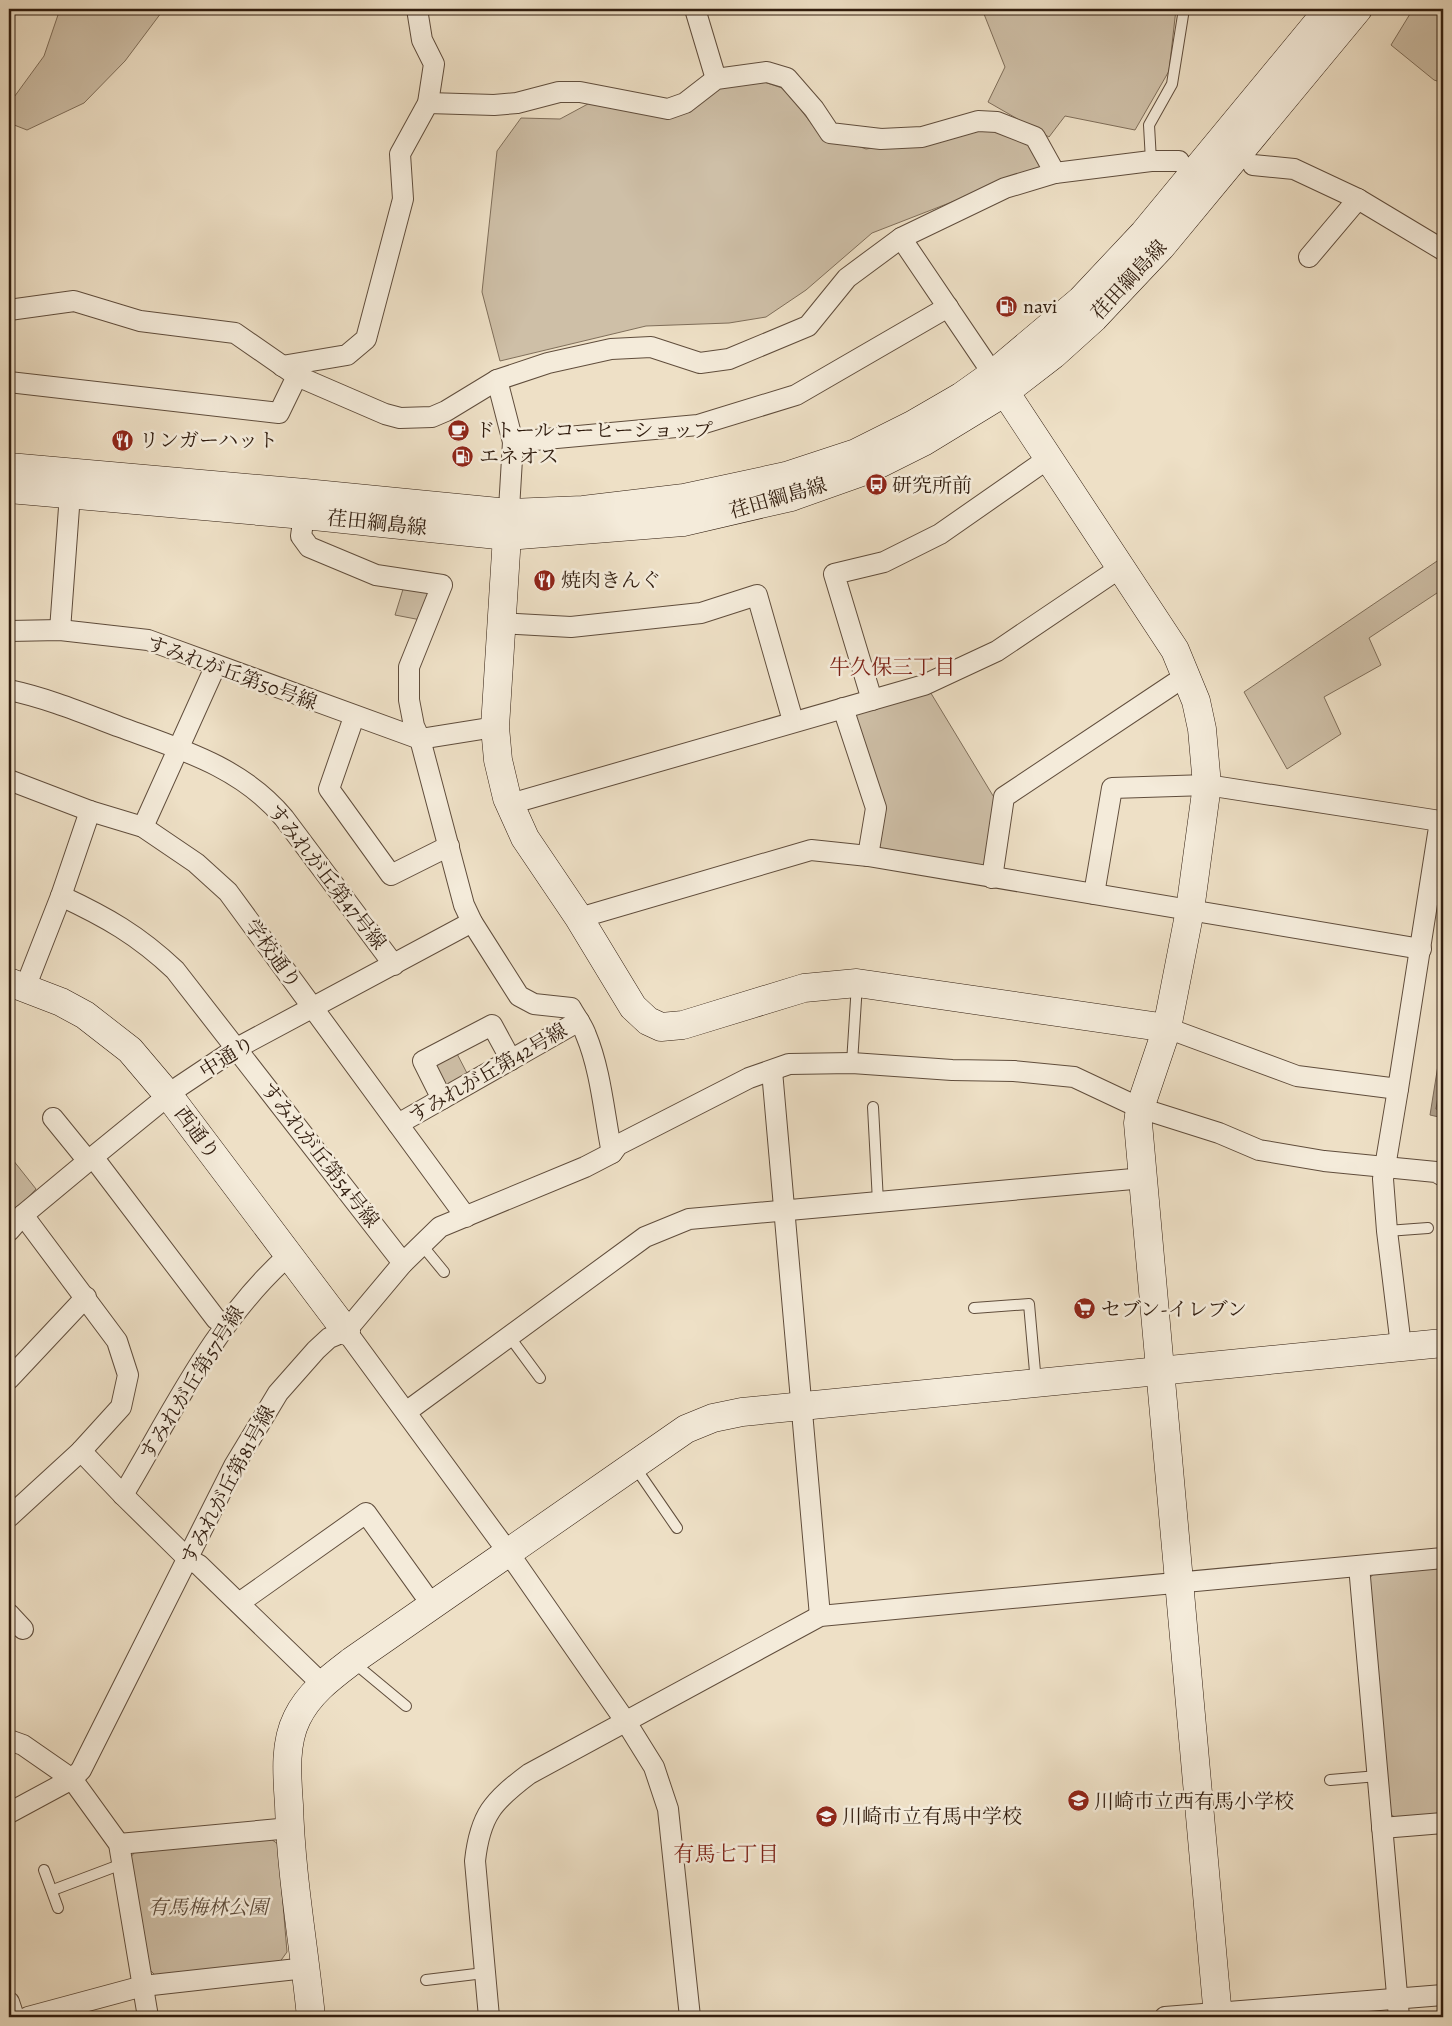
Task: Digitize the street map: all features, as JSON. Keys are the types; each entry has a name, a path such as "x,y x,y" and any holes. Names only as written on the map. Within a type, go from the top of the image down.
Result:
{"street":[{"path":"290,371 347,355 366,339 403,199 400,154 428,103 434,64 422,40 417,9"},
{"path":"695,9 716,79"},
{"name":"荏田綱島線","path":"999,383 1144,233 1329,9"},
{"name":"荏田綱島線","path":"9,489 304,515 509,525 683,522 791,497 867,470 923,442 999,383 1094,318 1161,247 1358,9"},
{"path":"428,103 494,105 517,103 559,92 580,92 668,109 685,103 716,79 767,72 787,78 814,108 830,133 881,140 922,137 978,121 997,122 1035,137 1055,173"},
{"path":"9,310 74,301 140,321 235,333 290,371 385,414 400,418 416,419 446,411 497,380 548,363 611,349 650,347 700,363 729,359 808,326 847,278 901,238 1005,188 1055,173 1151,162 1179,161"},
{"path":"1252,165 1294,169 1358,198 1443,250"},
{"path":"1308,257 1358,198"},
{"path":"901,238 1049,458 1120,568 1162,628 1187,674 1202,729 1207,785 1190,910 1167,1028 1140,1108 1138,1123 1218,2015"},
{"path":"513,442 698,425 796,395 948,307"},
{"path":"9,382 279,413 290,371"},
{"path":"497,380 513,442 496,727 498,760 510,804 525,838 579,918 633,1007 648,1021 661,1027 684,1025 804,988 857,983 1167,1028 1297,1076 1398,1089"},
{"path":"872,700 834,574 884,562 940,534 1049,458"},
{"name":"荏田綱島線","path":"9,468 305,493 509,525"},
{"path":"60,630 70,494"},
{"path":"304,515 301,536 309,547 376,575 442,585 409,667 409,700 414,726 420,739 464,905 472,922 518,996 534,1004 571,1008 579,1021 586,1034 593,1056 612,1152"},
{"path":"510,804 792,721 924,685 997,651 1120,568"},
{"path":"501,623 571,627 701,613 757,595 792,721"},
{"name":"すみれが丘第50号線","path":"9,631 60,630 148,640 354,717 420,739"},
{"path":"143,827 216,665"},
{"path":"992,878 1004,797 1187,674"},
{"name":"すみれが丘第47号線","path":"9,690 40,697 178,748 235,774 270,801 394,965"},
{"path":"843,708 876,808 868,856"},
{"path":"354,717 329,789 391,875 449,846"},
{"path":"420,739 496,727"},
{"name":"学校通り","path":"9,780 90,811 143,827 196,863 228,892 466,1217"},
{"path":"1094,894 1112,788 1207,785 1440,822 1421,949 1384,1167 1387,1231 1401,1346"},
{"path":"17,985 61,896 90,811"},
{"path":"579,918 811,850 868,856 1421,949"},
{"name":"すみれが丘第54号線","path":"61,896 111,919 155,951 192,990 403,1262"},
{"name":"中通り","path":"9,1230 23,1215 90,1159 169,1096 236,1048 313,1009 472,922"},
{"name":"西通り","path":"17,985 61,1002 107,1031 130,1050 169,1096 346,1331"},
{"name":"すみれが丘第42号線","path":"398,1124 579,1021"},
{"path":"442,1099 423,1061 492,1024 511,1060"},
{"name":"すみれが丘第81号線","path":"9,1813 72,1779 81,1770 234,1466 278,1393 329,1338 346,1331 403,1262 421,1244 440,1227 585,1167 612,1152 618,1145 749,1078 789,1064 852,1063 952,1070 1014,1071 1074,1077 1140,1108 1219,1133 1259,1150 1324,1161 1436,1172 1443,1176"},
{"path":"772,1071 820,1616"},
{"path":"53,1118 90,1159 216,1319 225,1324"},
{"path":"406,1412 645,1237 689,1219 1144,1178"},
{"path":"9,1517 80,1450 121,1407 128,1375 116,1341 23,1215"},
{"name":"すみれが丘第57号線","path":"122,1495 225,1324 250,1294 289,1255"},
{"path":"9,1379 86,1298"},
{"path":"346,1331 508,1552 626,1722 654,1767 666,1801 690,2017"},
{"path":"311,2017 290,1828 287,1773 289,1740 297,1718 307,1701 322,1684 352,1661 686,1429 713,1418 742,1412 803,1408 1443,1343"},
{"path":"80,1450 122,1495 188,1559 199,1566 239,1603 322,1684"},
{"path":"239,1603 366,1513 432,1605"},
{"path":"489,2017 475,1861 478,1835 488,1813 503,1794 529,1774 820,1616 1443,1558"},
{"path":"1359,1566 1398,2007"},
{"path":"9,1614 23,1629"},
{"path":"9,1740 23,1745 72,1779 119,1844 148,2017"},
{"path":"1382,1828 1443,1823"},
{"path":"119,1844 290,1828"},
{"path":"28,2017 143,1986 306,1968"},
{"path":"1165,2017 1398,2007 1443,1995"},
{"path":"9,2002 14,2017"}],"lane":[{"path":"1151,162 1149,125 1172,84 1184,9"},
{"path":"852,1063 857,983"},
{"path":"873,1107 878,1202"},
{"path":"1387,1231 1428,1228"},
{"path":"421,1244 444,1272"},
{"path":"974,1308 1029,1304 1036,1384"},
{"path":"509,1336 540,1378"},
{"path":"634,1465 677,1528"},
{"path":"352,1661 406,1706"},
{"path":"1330,1780 1378,1776"},
{"path":"53,1890 122,1864"},
{"path":"44,1870 53,1890 58,1908"},
{"path":"426,1980 484,1973"}],"green space":[{"path":"60,9 164,9 125,61 84,103 27,130 9,123 9,104 44,56"},
{"path":"982,9 1031,9 1033,11 1039,9 1176,9 1169,71 1135,130 1065,116 1049,137 988,102 1005,67"},
{"path":"1413,9 1443,9 1443,83 1434,80 1391,45"},
{"path":"761,81 785,89 817,131 866,149 1001,127 1033,139 1042,167 872,233 806,290 766,317 729,323 646,326 500,361 482,292 497,151 521,118 560,119 599,98 696,101 719,84"},
{"path":"1443,557 1443,589 1369,638 1381,665 1324,697 1341,734 1287,769 1244,692"},
{"path":"404,586 434,590 421,620 395,615"},
{"path":"929,690 995,799 986,869 877,850 853,715"},
{"path":"454,1048 469,1077 450,1087 441,1084 433,1065"},
{"path":"9,1155 36,1189 9,1218"},
{"path":"1443,1567 1443,1815 1397,1819 1387,1811 1366,1583 1374,1573"},
{"name":"有馬梅林公園","path":"268,1837 278,1844 287,1952 279,1963 157,1977 148,1968 130,1858 138,1848"}],"water":[{"path":"1443,1034 1443,1118 1430,1115"}],"place":[{"name":"navi","path":"1007,306"},
{"name":"ドトールコーヒーショップ","path":"459,430"},
{"name":"リンガーハット","path":"123,440"},
{"name":"エネオス","path":"463,456"},
{"name":"研究所前","path":"876,485"},
{"name":"焼肉きんぐ","path":"545,580"},
{"name":"セブン-イレブン","path":"1085,1309"},
{"name":"川崎市立西有馬小学校","path":"1078,1801"},
{"name":"川崎市立有馬中学校","path":"826,1816"}],"district":[{"name":"牛久保三丁目","path":"892,667"},
{"name":"有馬七丁目","path":"726,1854"}]}
